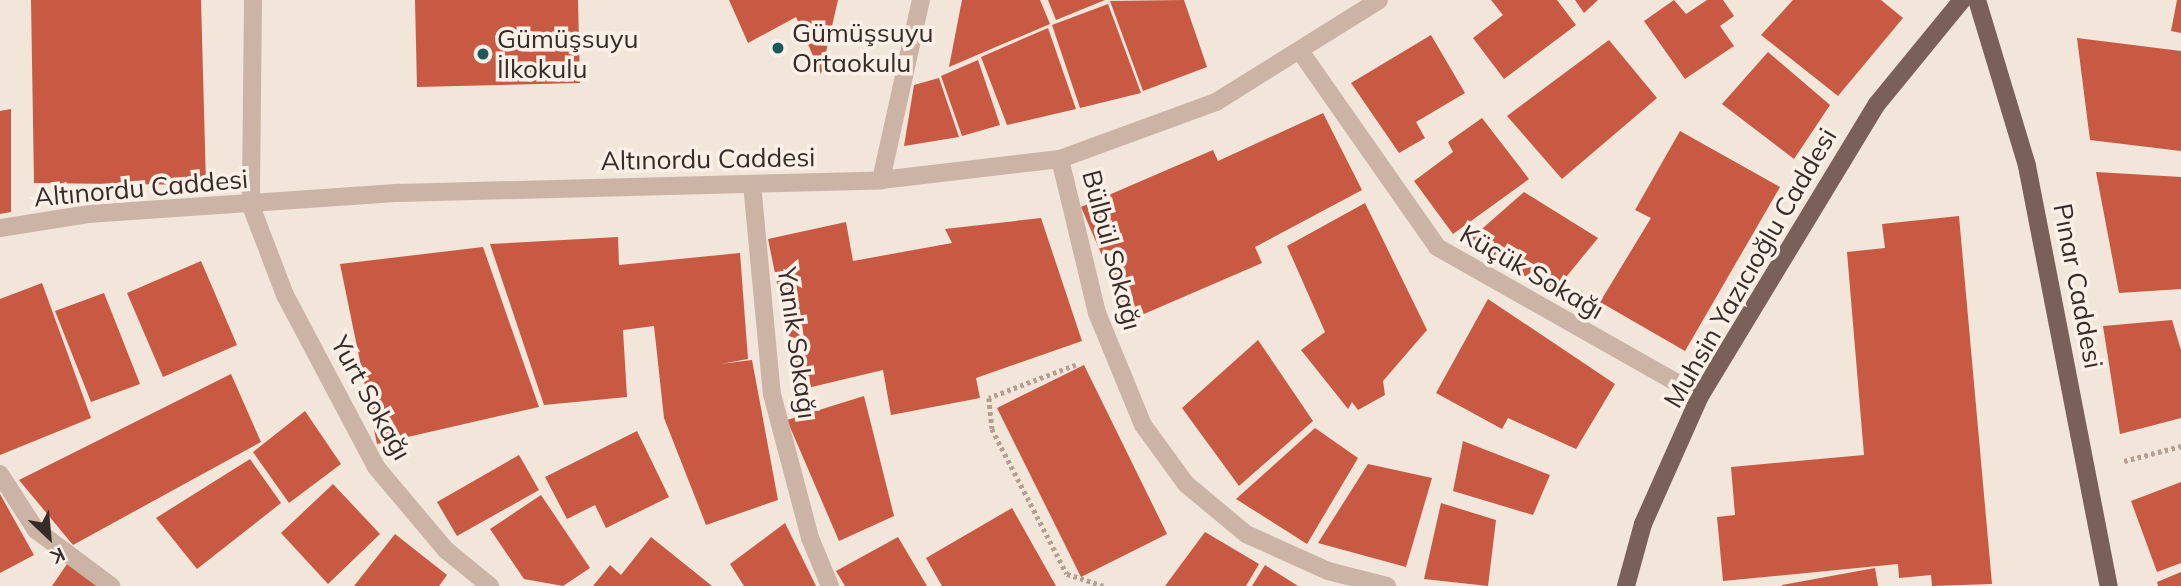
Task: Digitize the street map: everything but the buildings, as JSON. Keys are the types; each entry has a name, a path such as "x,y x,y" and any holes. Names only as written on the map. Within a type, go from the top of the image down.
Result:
{"main road":[{"name":"Muhsin Yazıcıoğlu Caddesi","path":"1626,586 1643,524 1700,396 1877,104 1962,0"},
{"name":"Pınar Caddesi","path":"1977,0 2028,166 2109,586"}],"street":[{"path":"251,206 253,0"},
{"path":"881,180 921,0"},
{"name":"Altınordu Caddesi","path":"0,228 88,214 251,206 400,193 881,180 1060,159 1216,102 1379,0"},
{"name":"Küçük Sokağı","path":"1300,51 1437,247 1700,396"},
{"name":"Bülbül Sokağı","path":"1060,159 1097,313 1143,425 1186,484 1246,534 1326,579 1387,586"},
{"name":"Yanık Sokağı","path":"752,184 772,394 810,538 830,586"},
{"name":"Yurt Sokağı","path":"251,206 285,295 376,467 446,550 490,586"},
{"path":"0,474 36,530 111,586"}],"path":[{"path":"1103,586 1067,574 992,429 989,398 1113,351"},
{"path":"2087,470 2181,446"}],"place":[{"name":"Gümüşsuyu Ortaokulu","path":"778,48"},
{"name":"Gümüşsuyu İlkokulu","path":"483,54"}]}
